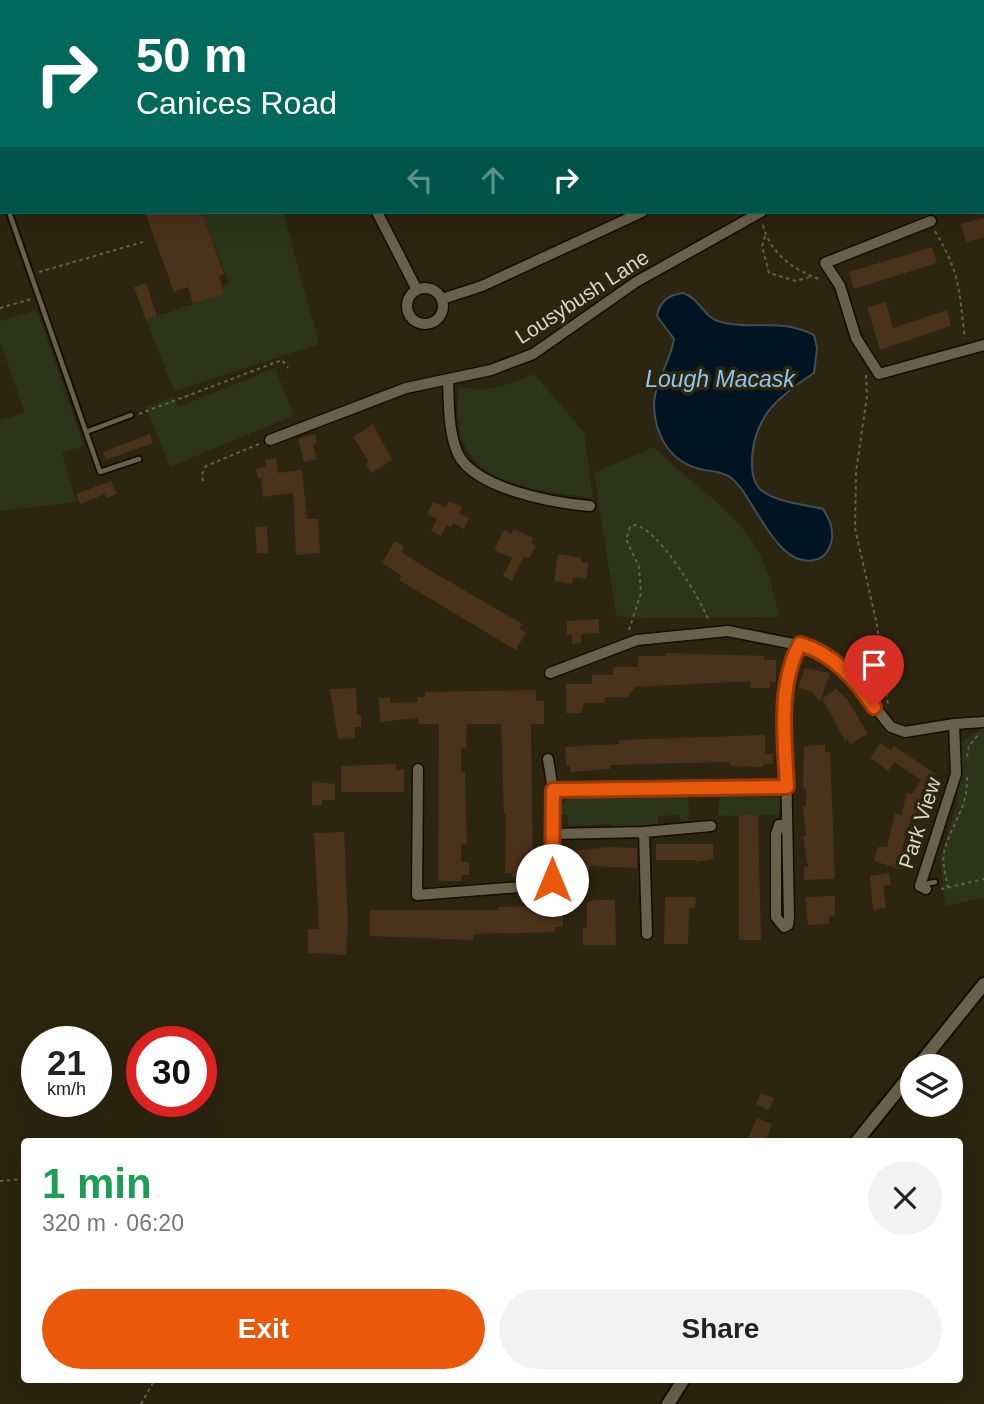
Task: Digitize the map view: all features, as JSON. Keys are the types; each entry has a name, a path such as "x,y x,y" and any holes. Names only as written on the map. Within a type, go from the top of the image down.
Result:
{"street":[{"path":"378,214 416,290"},
{"path":"442,299 482,286 638,214"},
{"name":"Lousybush Lane","path":"270,440 406,388 491,370 533,354 636,282 761,216"},
{"path":"931,221 825,263 841,286 856,338 879,374 984,345"},
{"path":"429,288 442,299 444,308 434,323 416,322 409,316 406,307 408,298 416,290 429,288"},
{"path":"448,379 449,417 459,455 480,476 505,488 590,506"},
{"path":"550,673 637,640 728,631 819,649 846,671 891,727 905,732 954,723 984,722"},
{"path":"787,824 779,825 776,834 776,917 784,928 789,925 786,690 793,656 800,644"},
{"name":"Park View","path":"927,886 956,774 954,723"},
{"path":"418,769 417,895 547,885 552,880 553,790 548,759"},
{"path":"553,790 787,787"},
{"path":"552,834 644,832 711,826"},
{"path":"644,832 647,934"},
{"path":"928,1054 984,984"},
{"path":"859,1138 900,1088"},
{"path":"668,1404 681,1383"}],"lane":[{"path":"10,214 100,472 139,460"},
{"path":"86,432 131,415"}],"path":[{"path":"761,216 765,236 781,259 828,282"},
{"path":"931,221 948,251 960,282 966,350"},
{"path":"765,236 762,246 769,273 796,281 811,276"},
{"path":"31,274 143,243"},
{"path":"0,308 38,296"},
{"path":"131,415 147,412 282,360 288,368"},
{"path":"866,373 867,396 856,472 855,528 877,625 891,727"},
{"path":"204,481 202,474 206,466 270,440"},
{"path":"620,646 637,609 641,593 639,567 626,539 630,527 635,525 651,533 681,573 704,610 711,632"},
{"path":"966,765 969,746 984,729"},
{"path":"948,888 943,862 945,849 962,814 967,777"},
{"path":"927,886 932,890 948,888 983,878"},
{"path":"0,1181 21,1180"},
{"path":"141,1404 153,1383"}],"green space":[{"path":"203,214 284,214 319,344 174,391 146,320 224,294 222,286 229,283"},
{"path":"37,310 84,446 62,453 76,502 0,511 0,420 25,413 0,341 0,321"},
{"path":"275,368 294,415 170,467 146,407 173,397 178,407"},
{"path":"534,374 584,432 593,498 514,484 493,475 476,462 464,443 458,419 459,387 497,387"},
{"path":"654,447 728,513 753,542 768,573 780,617 629,618 616,615 594,473"},
{"path":"984,727 984,898 945,906 940,858 957,804 960,749 964,740"},
{"path":"719,796 781,797 779,815 718,816"},
{"path":"688,797 689,821 680,821 680,815 658,816 658,824 644,827 612,828 611,824 568,826 568,815 562,815 561,806 569,798"}],"water":[{"name":"Lough Macask","path":"683,293 710,317 721,322 778,325 814,335 817,348 814,373 778,401 761,422 753,449 752,466 753,476 761,490 783,500 823,509 830,523 832,539 828,551 821,558 803,560 790,555 778,544 730,477 687,464 674,455 664,442 657,426 654,401 674,339 657,316 660,306 666,300"}],"building":[{"path":"146,214 203,214 224,274 219,276 224,294 193,304 188,287 174,292"},
{"path":"984,218 984,237 966,242 961,224"},
{"path":"932,247 937,263 854,289 849,272"},
{"path":"146,283 157,316 146,320 134,287"},
{"path":"886,302 893,328 947,310 951,326 880,350 867,307"},
{"path":"373,424 392,460 371,473 366,464 369,462 353,437"},
{"path":"150,434 153,443 106,460 103,452"},
{"path":"315,434 317,443 313,444 317,459 304,462 298,439"},
{"path":"276,458 278,473 302,470 307,519 318,519 320,553 296,555 293,493 263,497 261,478 258,479 256,469 266,467 265,460"},
{"path":"111,481 117,494 106,498 105,494 80,504 76,494"},
{"path":"449,501 462,507 459,514 469,518 464,529 453,523 451,527 447,525 441,536 431,531 437,519 427,514 433,502 446,508"},
{"path":"267,526 268,553 257,553 255,527"},
{"path":"514,529 533,538 531,543 536,546 529,559 524,556 512,581 503,576 512,558 494,550 504,530 511,534"},
{"path":"395,541 404,546 402,552 421,565 522,624 519,629 526,632 516,650 399,580 402,576 382,563"},
{"path":"558,554 582,558 581,562 589,563 586,579 573,577 572,584 554,581"},
{"path":"599,619 599,633 581,634 581,643 572,644 572,635 567,635 567,621"},
{"path":"665,653 764,656 764,660 776,660 776,682 770,682 770,688 751,688 751,682 635,687 628,697 606,697 604,703 584,703 581,713 566,713 566,684 592,684 592,675 613,675 613,667 638,667 638,656 665,656"},
{"path":"805,668 830,673 820,702 812,692 798,687"},
{"path":"356,688 357,715 361,715 361,727 355,727 355,738 338,739 330,689"},
{"path":"836,689 847,699 868,734 850,744 848,739 845,741 822,698"},
{"path":"536,690 536,701 544,701 544,724 531,724 533,877 512,877 512,873 505,873 506,814 501,724 467,724 466,748 461,748 461,772 465,772 467,844 461,844 461,862 469,862 469,875 461,875 461,881 438,881 439,724 418,724 418,718 380,722 379,698 390,698 390,703 417,702 417,697 425,697 425,692"},
{"path":"765,735 765,754 773,754 773,764 763,764 763,767 732,766 729,762 641,764 610,765 610,769 570,772 570,766 566,766 565,747 619,744 619,740"},
{"path":"880,743 891,750 894,746 936,774 926,790 918,817 912,815 901,855 906,856 902,870 874,861 878,847 887,847 895,813 901,815 907,793 912,794 921,780 894,762 888,771 870,758"},
{"path":"825,745 825,752 830,752 835,879 804,880 804,867 808,867 803,836 806,836 803,806 806,806 806,788 803,788 804,746"},
{"path":"396,764 396,770 404,769 404,792 341,792 341,766"},
{"path":"312,781 335,784 335,800 322,800 322,805 312,805"},
{"path":"739,815 758,815 761,940 739,940"},
{"path":"344,832 348,921 346,955 308,953 308,929 319,929 314,833"},
{"path":"656,844 713,844 713,859 696,862 656,860"},
{"path":"608,847 637,848 637,868 590,866 590,870 581,870 581,873 566,871 566,852"},
{"path":"889,873 891,885 883,886 886,908 873,910 870,876"},
{"path":"835,896 835,916 829,916 829,924 808,925 805,897"},
{"path":"665,897 696,897 695,908 689,908 688,944 664,944"},
{"path":"615,900 616,945 583,945 583,928 587,928 587,902"},
{"path":"563,905 563,927 555,927 555,932 473,934 473,940 370,936 370,910 499,910 499,907"},
{"path":"761,1093 774,1098 769,1110 756,1104"},
{"path":"757,1118 772,1124 766,1138 748,1138"}],"route":[{"path":"552,880 553,790 787,787 786,690 793,656 800,644 819,649 846,671 874,707"}]}
